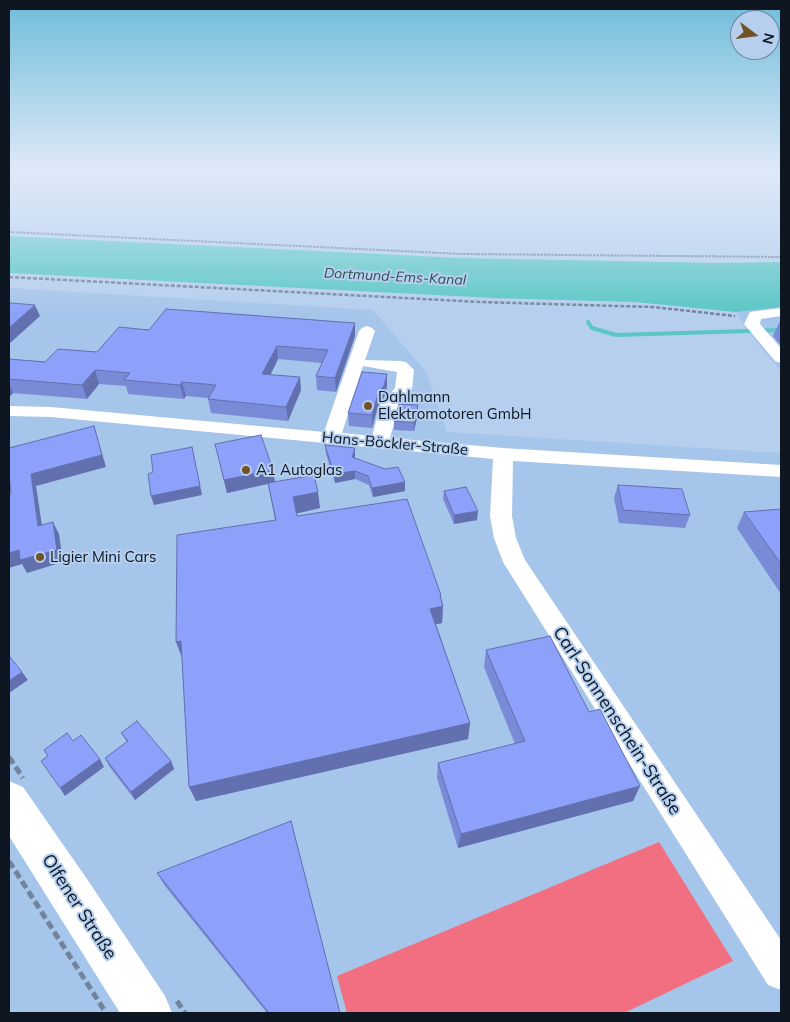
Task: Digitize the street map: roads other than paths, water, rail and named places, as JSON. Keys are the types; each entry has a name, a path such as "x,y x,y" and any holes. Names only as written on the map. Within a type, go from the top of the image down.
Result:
{"main road":[{"name":"Olfener Straße","path":"9,801 72,894 148,1013"}],"street":[{"path":"781,312 755,316 752,324 781,358"},
{"path":"331,439 367,331"},
{"path":"370,364 400,366 406,370 403,390 390,404 379,444"},
{"name":"Hans-Böckler-Straße","path":"9,411 51,412 379,444 503,454 781,471"},
{"name":"Carl-Sonnenschein-Straße","path":"503,454 501,516 504,538 514,562 781,972"}],"water":[{"name":"Dortmund-Ems-Kanal","path":"9,236 461,258 718,263 781,262 781,307 736,312 635,302 493,298 9,273"}],"waterway":[{"path":"588,322 592,328 616,335 781,330"}],"place":[{"name":"Dahlmann Elektromotoren GmbH","path":"368,406"},
{"name":"A1 Autoglas","path":"246,470"},
{"name":"Ligier Mini Cars","path":"40,557"}]}
